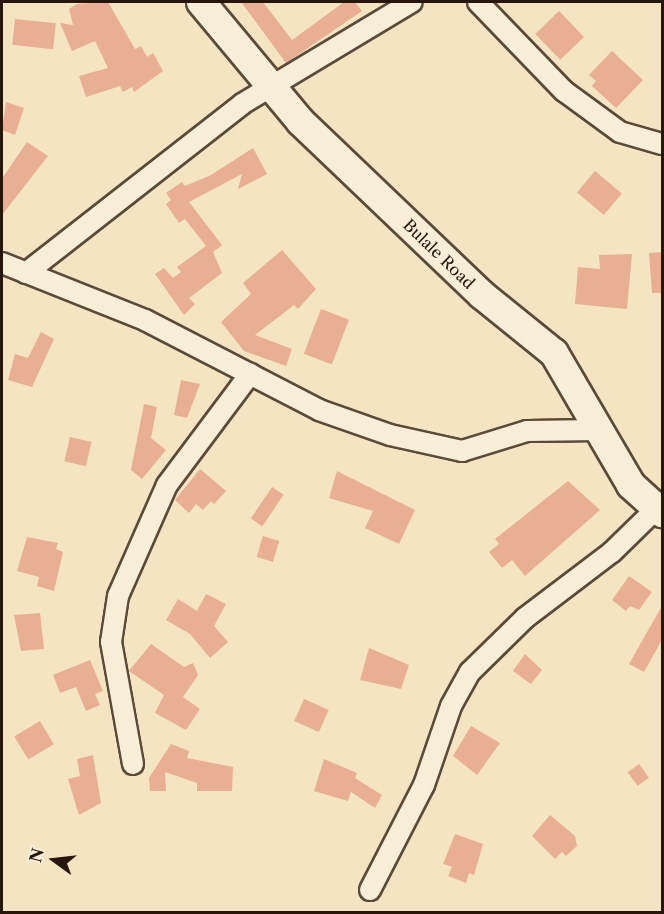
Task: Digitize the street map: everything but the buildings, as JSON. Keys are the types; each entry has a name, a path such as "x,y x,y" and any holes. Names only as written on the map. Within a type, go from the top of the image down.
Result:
{"street":[{"name":"Bulale Road","path":"201,2 274,89 420,236 554,353 631,485 659,511"},
{"path":"26,273 242,104 274,89 412,2"},
{"path":"478,2 564,91 620,132 663,144"},
{"path":"2,263 145,320 319,410 440,449 469,450 541,428 599,430"},
{"path":"133,764 111,642 118,596 167,485 250,374"},
{"path":"370,890 424,785 451,706 470,672 525,618 612,552 659,511"}]}
